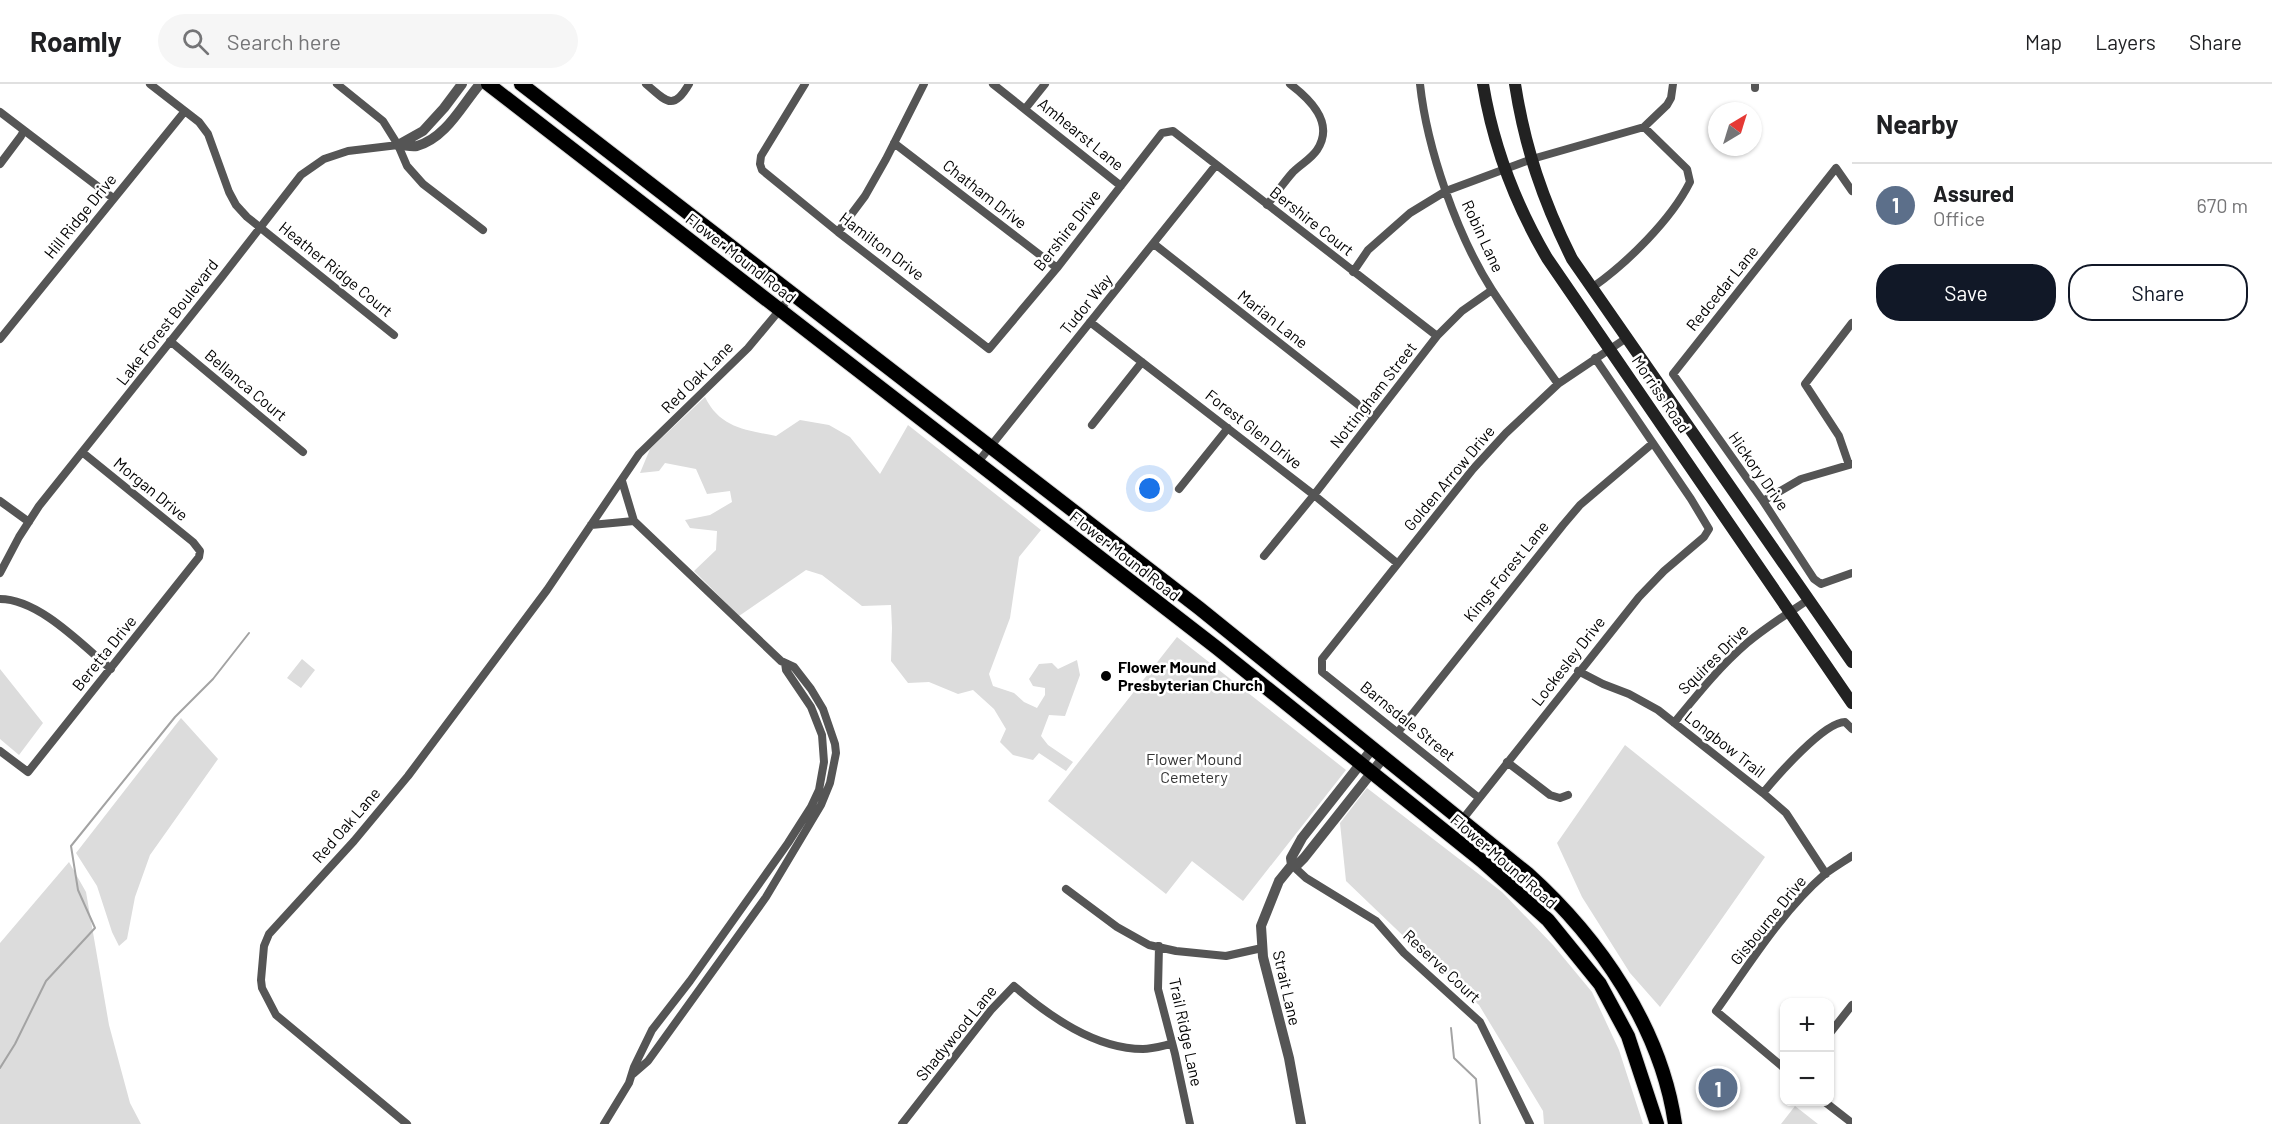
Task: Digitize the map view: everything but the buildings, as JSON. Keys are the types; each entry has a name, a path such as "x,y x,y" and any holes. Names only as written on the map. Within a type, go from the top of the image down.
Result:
{"main road":[{"name":"Flower Mound Road","path":"488,84 978,462 1482,861 1548,920 1600,984 1628,1036 1657,1124"},
{"name":"Flower Mound Road","path":"521,84 1199,608 1554,897 1612,968 1646,1032 1671,1093 1675,1124"},
{"name":"Morriss Road","path":"1483,84 1486,104 1506,170 1525,220 1536,239 1852,703"},
{"name":"Morriss Road","path":"1515,84 1539,186 1572,259 1852,662"},
{"path":"1186,625 1199,608"},
{"path":"1628,1036 1651,1070 1662,1072"}],"street":[{"name":"Heather Ridge Court","path":"150,84 198,122 208,134 229,192 247,218 394,335"},
{"path":"337,84 383,120 407,166 423,184 483,230"},
{"name":"Lake Forest Boulevard","path":"398,145 423,131 462,84"},
{"name":"Lake Forest Boulevard","path":"0,573 29,522 301,175 324,159 348,151 418,145 437,135 457,115 480,84"},
{"path":"646,84 665,100 672,102 678,100 689,84"},
{"name":"Hamilton Drive","path":"805,84 761,156 759,164 766,174 838,232 989,349"},
{"path":"838,232 865,196 924,84"},
{"name":"Amhearst Lane","path":"993,84 1121,186"},
{"path":"1025,109 1045,84"},
{"path":"1267,205 1294,171 1318,148 1321,138 1320,114 1315,106 1290,84"},
{"name":"Robin Lane","path":"1419,84 1431,143 1446,191 1477,263 1492,290 1558,384"},
{"path":"1353,272 1368,250 1410,213 1446,191 1532,159 1644,127 1667,105 1671,98 1673,84"},
{"name":"Hill Ridge Drive","path":"0,339 185,111"},
{"path":"0,112 113,198"},
{"path":"1593,287 1617,270 1637,251 1690,182 1687,170 1644,127"},
{"path":"0,164 24,130"},
{"name":"Bershire Court","path":"1168,132 1173,131 1437,336"},
{"name":"Bershire Drive","path":"989,349 1057,268 1162,134 1168,132"},
{"name":"Chatham Drive","path":"894,143 1057,268"},
{"name":"Tudor Way","path":"978,462 1216,165"},
{"name":"Redcedar Lane","path":"1673,374 1836,168 1852,191"},
{"name":"Marian Lane","path":"1154,244 1374,417"},
{"name":"Nottingham Street","path":"1264,556 1437,336 1462,311 1492,290"},
{"name":"Red Oak Lane","path":"407,1124 276,1015 262,988 264,946 269,934 354,841 408,776 547,590 639,454 728,368 793,294"},
{"name":"Forest Glen Drive","path":"1090,322 1314,495 1397,563"},
{"path":"1762,501 1801,479 1850,465 1839,436 1805,384 1852,323"},
{"name":"Golden Arrow Drive","path":"1321,666 1322,659 1397,563 1473,469 1506,433 1558,384 1628,337"},
{"name":"Bellanca Court","path":"170,341 303,452"},
{"path":"1595,358 1653,443"},
{"path":"1092,425 1142,362"},
{"name":"Hickory Drive","path":"1673,374 1814,579 1821,584 1852,573"},
{"path":"1179,489 1228,428"},
{"name":"Lockesley Drive","path":"1462,820 1639,597 1664,571 1704,537 1709,529 1692,499 1653,443"},
{"name":"Kings Forest Lane","path":"1398,732 1473,634 1574,512 1653,443"},
{"name":"Morgan Drive","path":"82,452 193,542 200,551"},
{"path":"604,1124 633,1074 648,1061 766,897 821,805 830,783 836,753 827,718 811,689 794,668 785,663 634,521 622,481"},
{"path":"0,501 29,522"},
{"path":"591,525 634,521"},
{"name":"Beretta Drive","path":"0,751 28,772 197,561 200,551"},
{"path":"0,599 24,603 39,611 111,669"},
{"name":"Squires Drive","path":"1674,723 1723,666 1769,625 1808,600"},
{"path":"633,1074 634,1067 652,1030 695,974 788,843 819,790 824,762 822,735 812,707 786,670 785,663"},
{"name":"Barnsdale Street","path":"1321,666 1322,672 1479,798"},
{"name":"Longbow Trail","path":"1578,671 1643,701 1763,793 1786,813 1826,874"},
{"path":"1763,793 1790,763 1823,733 1839,722 1845,722 1852,729"},
{"name":"Strait Lane","path":"1292,866 1291,858 1302,838 1361,763 1378,753"},
{"name":"Strait Lane","path":"1301,1124 1295,1084 1262,948 1262,921 1279,881 1292,866 1304,858 1372,772 1378,753"},
{"path":"1507,762 1550,795 1560,798 1568,795"},
{"name":"Gisbourne Drive","path":"1780,1064 1716,1011 1798,901 1826,874 1852,856"},
{"name":"Reserve Court","path":"1292,866 1316,884 1376,921 1404,953 1480,1022 1530,1124"},
{"path":"1066,890 1117,927 1149,945 1176,951 1226,956 1262,948"},
{"name":"Trail Ridge Lane","path":"1159,946 1158,989 1190,1124"},
{"name":"Shadywood Lane","path":"902,1124 991,1010 1014,986 1055,1018 1095,1038 1121,1047 1144,1049 1171,1044"},
{"path":"1834,1028 1852,1005"},
{"path":"1831,1106 1852,1123"}],"green space":[{"path":"705,397 718,415 726,421 754,432 776,436 800,420 829,425 850,437 880,474 908,425 1041,530 1019,557 1010,618 989,674 993,686 1014,693 1024,702 1037,708 1045,695 1045,688 1033,686 1029,679 1039,664 1052,663 1058,669 1077,660 1080,675 1065,716 1049,715 1041,736 1048,745 1073,762 1066,771 1039,753 1033,760 1013,755 1000,742 1006,729 994,709 973,690 958,694 929,682 908,683 891,661 891,605 862,606 822,575 806,570 739,616 694,571 716,550 717,531 690,528 685,520 710,515 732,502 730,491 707,494 696,469 665,463 659,471 640,473 650,449"},
{"name":"Flower Mound Cemetery","path":"1177,637 1346,770 1243,901 1192,861 1166,894 1048,801"},
{"path":"302,659 315,670 301,688 287,678"},
{"path":"0,669 43,723 19,755 0,739"},
{"path":"181,718 218,759 150,855 135,897 127,939 119,946 97,886 76,853"},
{"path":"1625,745 1765,857 1660,1007 1630,973 1582,897 1557,843"},
{"path":"1367,788 1502,892 1553,945 1592,992 1619,1050 1643,1124 1544,1124 1543,1111 1479,1005 1346,881 1340,823"},
{"path":"69,862 86,892 109,1025 130,1103 141,1124 0,1124 0,943"},
{"path":"1795,1106 1818,1124 1781,1124"}],"waterway":[{"path":"0,1068 15,1044 46,981 95,928 78,890 71,846 175,717 213,679 249,633"},
{"path":"1451,1028 1454,1058 1476,1079 1480,1124"}],"place":[{"name":"Flower Mound Presbyterian Church","path":"1106,676"},
{"name":"Assured","path":"1718,1088"}]}
